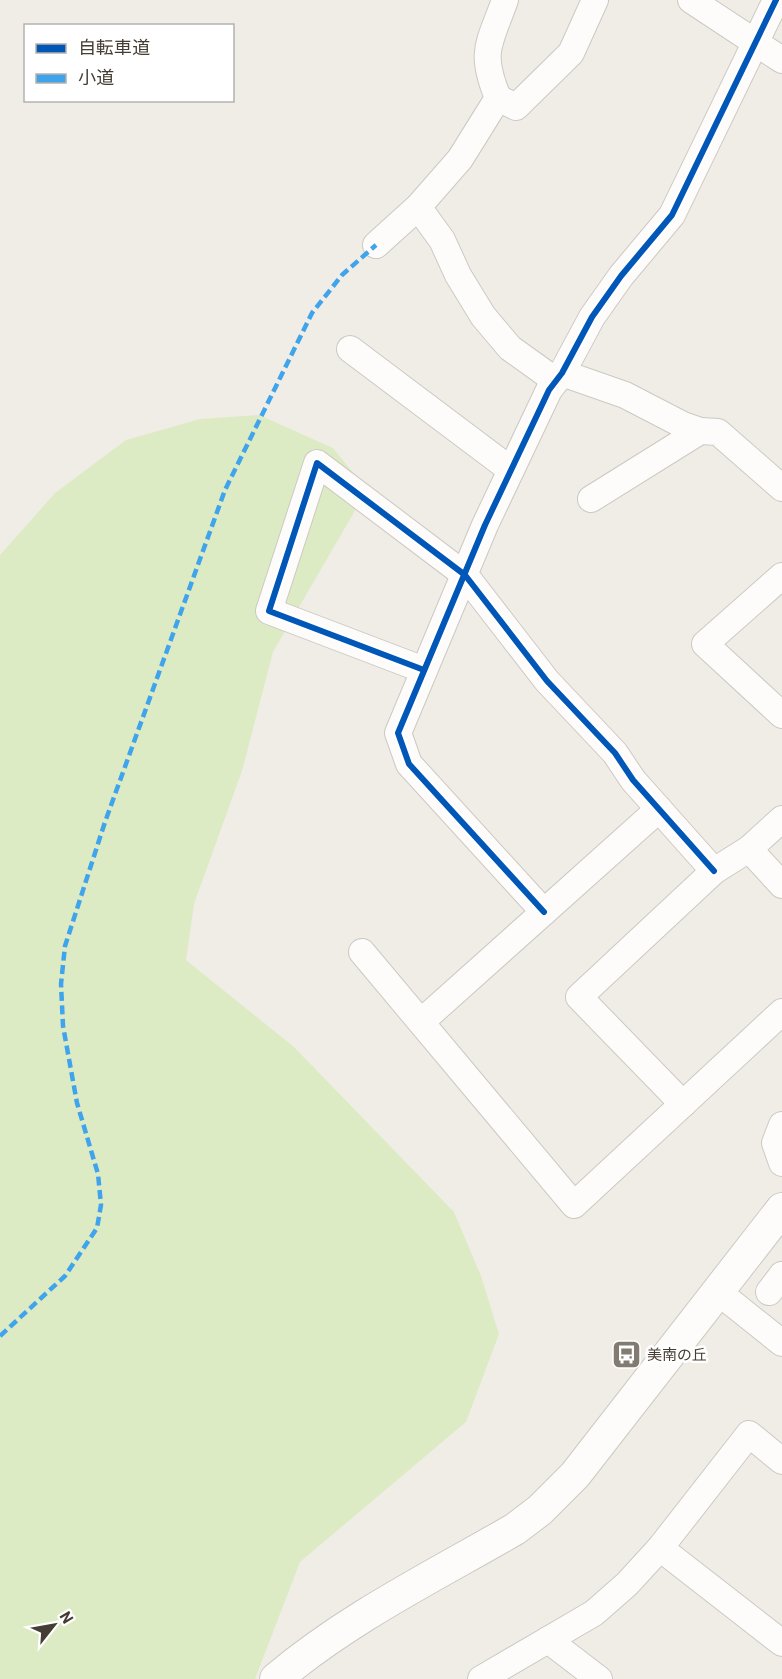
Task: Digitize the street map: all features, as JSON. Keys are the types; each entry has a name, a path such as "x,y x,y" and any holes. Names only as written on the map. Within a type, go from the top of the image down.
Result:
{"street":[{"path":"505,0 486,55 488,72 498,98 516,107 571,53 594,0"},
{"path":"692,0 782,60"},
{"path":"544,912 409,764 398,733 511,470 549,390 559,377 592,318 621,276 672,215 776,0"},
{"path":"376,245 418,207 460,159 498,98"},
{"path":"418,207 442,240 458,275 483,316 510,348 559,377 625,395 683,426 700,431 718,432 782,488"},
{"path":"350,349 511,470"},
{"path":"591,499 700,431"},
{"path":"424,670 269,611 317,463 465,575 547,681 615,753 659,809 714,871"},
{"path":"782,576 705,644 782,715"},
{"path":"421,1022 659,809"},
{"path":"683,1104 579,997 714,871 749,849 782,819"},
{"path":"749,849 782,885"},
{"path":"362,952 574,1205 782,1012"},
{"path":"782,1125 775,1143 782,1163"},
{"path":"276,1679 304,1655 350,1624 515,1529 540,1510 576,1475 782,1209"},
{"path":"717,1292 782,1343"},
{"path":"481,1679 594,1613 627,1584 660,1548 749,1434 782,1461"},
{"path":"660,1548 782,1643"},
{"path":"548,1640 599,1679"}],"green space":[{"path":"259,415 333,448 367,490 273,652 242,771 194,904 186,960 294,1047 454,1212 481,1276 499,1334 466,1422 300,1562 255,1679 0,1679 0,555 55,493 126,440 200,419"}],"marked path":[{"path":"0,1336 65,1276 97,1228 101,1205 98,1174 77,1103 63,1026 61,984 65,946 105,822 225,490 312,313 342,275 376,245"}],"cycle path":[{"path":"544,912 409,764 398,733 485,525 549,390 562,373 592,317 621,276 672,215 776,0"},
{"path":"424,670 269,611 317,463 465,575 547,681 615,753 633,780 714,871"}],"place":[{"name":"美南の丘","path":"626,1354"}]}
